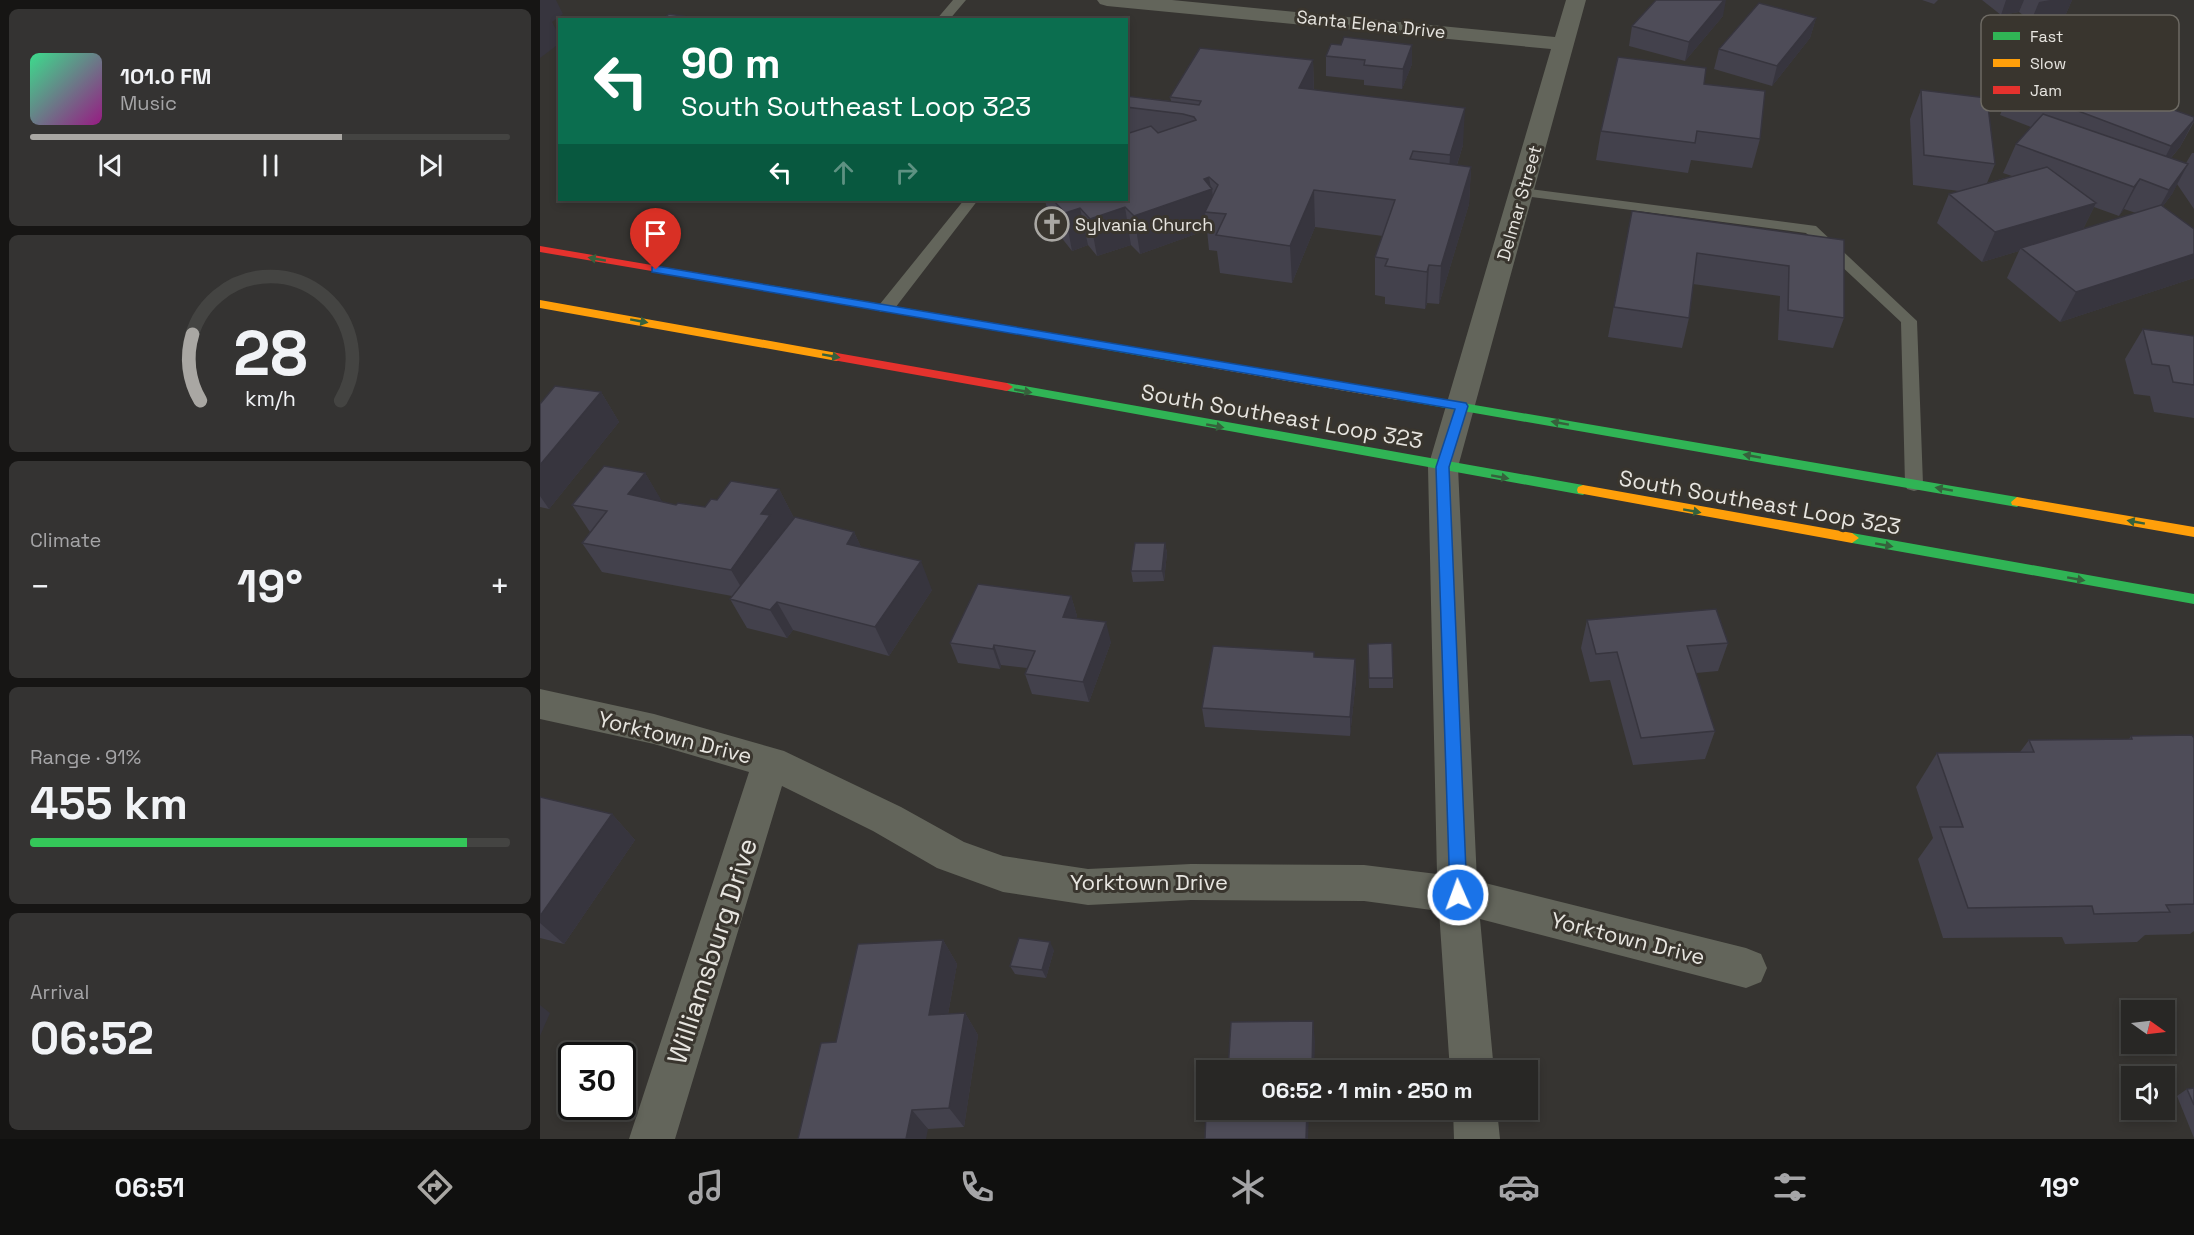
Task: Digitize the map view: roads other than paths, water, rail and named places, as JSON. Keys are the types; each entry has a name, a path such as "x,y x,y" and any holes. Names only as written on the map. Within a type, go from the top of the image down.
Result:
{"highway":[{"name":"South Southeast Loop 323","path":"540,249 2194,532"},
{"name":"South Southeast Loop 323","path":"540,304 1443,467 2194,599"}],"street":[{"name":"Santa Elena Drive","path":"1107,0 1239,5 1564,44"},
{"name":"Delmar Street","path":"1471,1060 1458,895 1443,467 1576,0"},
{"name":"Yorktown Drive","path":"540,704 654,729 771,762 887,819 951,855 1003,874 1088,887 1191,882 1364,883 1458,895 1746,968"},
{"name":"Williamsburg Drive","path":"652,1139 771,762"},
{"path":"1476,1120 1477,1139"}],"lane":[{"path":"944,18 960,0"},
{"path":"1522,192 1811,229 1909,321 1914,484"},
{"path":"886,308 970,201"}],"place":[{"name":"Sylvania Church","path":"1052,224"}]}
